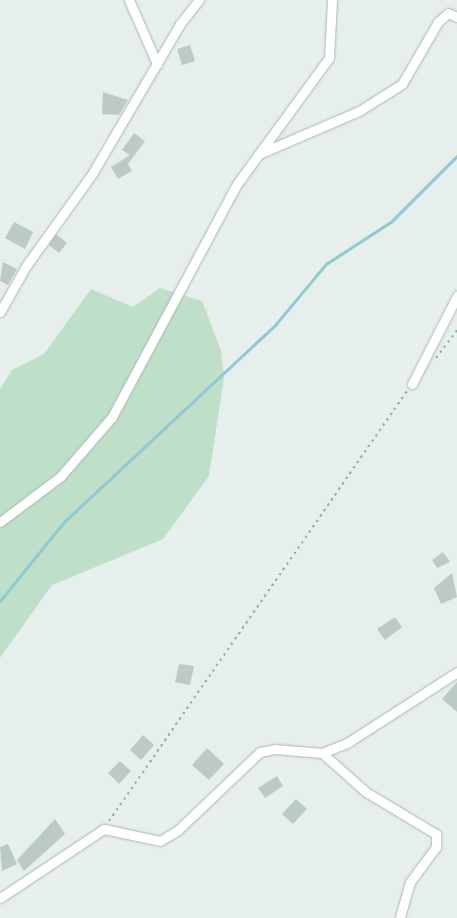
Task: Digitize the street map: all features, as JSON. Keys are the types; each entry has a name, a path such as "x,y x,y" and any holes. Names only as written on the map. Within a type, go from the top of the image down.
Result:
{"street":[{"path":"129,0 157,64"},
{"path":"0,312 199,0"},
{"path":"0,522 60,477 112,417 237,184 329,58 332,0"},
{"path":"260,154 359,111 402,84 438,22 448,13 457,16"},
{"path":"412,384 457,296"},
{"path":"0,898 104,830 160,841 178,830 260,752 275,749 322,753 347,743 457,672"},
{"path":"322,753 366,792 436,834 436,847 410,882 400,918"}],"path":[{"path":"431,363 457,330"},
{"path":"104,830 412,384"}],"green space":[{"path":"160,288 202,301 221,351 224,377 209,476 163,539 52,585 0,658 0,389 12,370 44,354 91,289 133,307"}],"building":[{"path":"190,45 195,61 182,65 177,49"},
{"path":"103,92 128,100 119,115 102,114"},
{"path":"134,133 145,141 128,164 132,171 118,179 111,167 130,155 122,150"},
{"path":"14,222 33,232 25,249 5,238"},
{"path":"56,234 67,243 59,253 49,245"},
{"path":"3,262 17,269 8,285 0,281"},
{"path":"443,552 450,562 437,568 432,560"},
{"path":"452,573 457,597 441,604 434,588"},
{"path":"395,617 402,627 385,640 377,629"},
{"path":"179,664 194,666 190,685 175,682"},
{"path":"457,682 457,712 442,699"},
{"path":"143,735 154,745 141,760 130,750"},
{"path":"207,748 224,764 209,780 192,765"},
{"path":"120,761 131,771 119,784 108,773"},
{"path":"277,776 283,786 265,798 258,788"},
{"path":"296,799 307,809 293,824 282,814"},
{"path":"55,819 65,834 24,871 17,860"},
{"path":"8,844 17,864 2,871 0,847"}],"waterway":[{"path":"0,601 64,522 276,324 326,264 391,222 457,156"}]}
